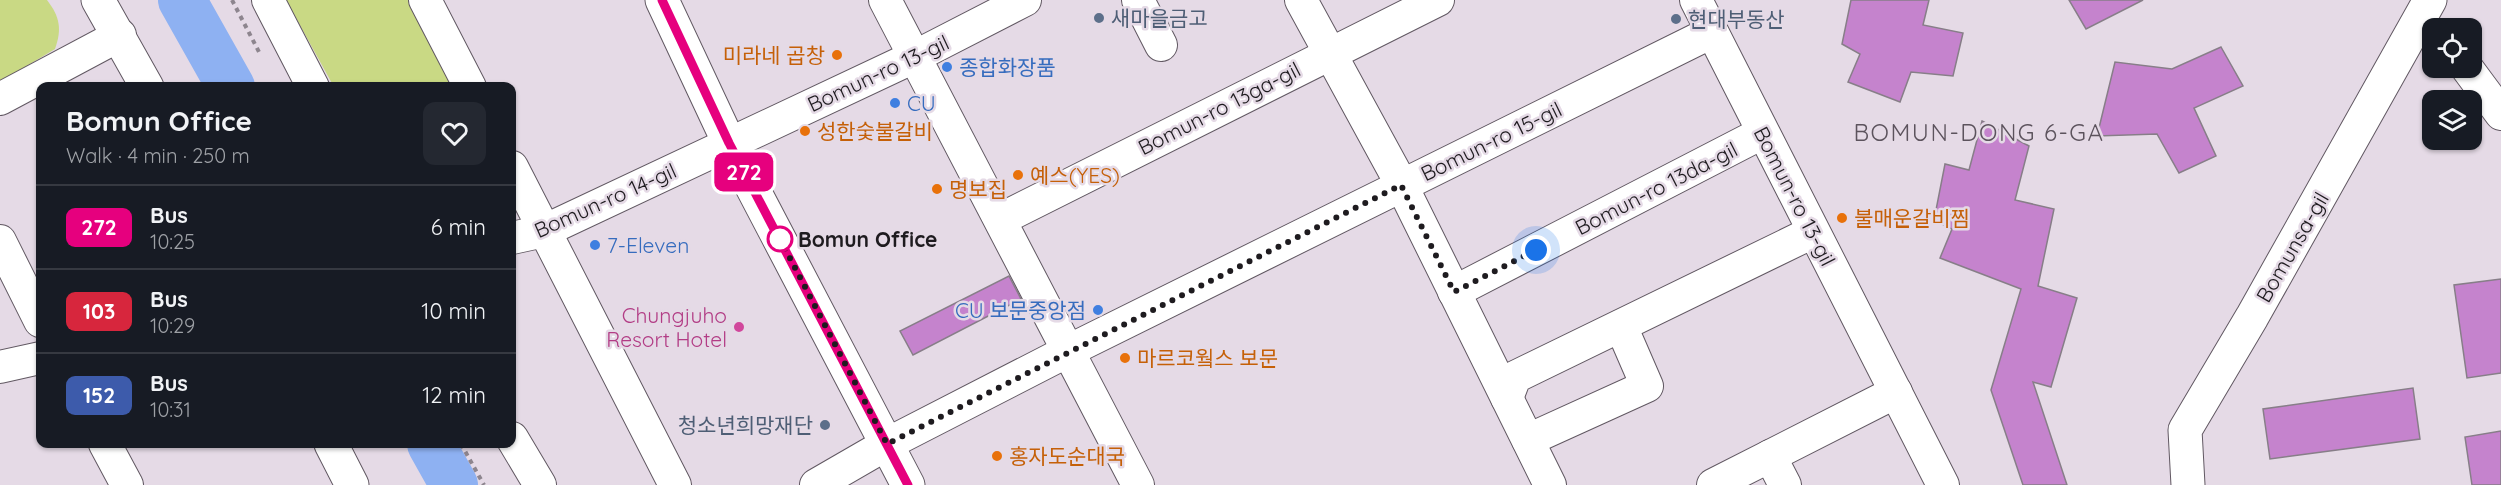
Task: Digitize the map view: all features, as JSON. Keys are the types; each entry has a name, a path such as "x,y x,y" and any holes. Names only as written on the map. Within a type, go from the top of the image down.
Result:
{"main road":[{"path":"99,0 144,82"},
{"path":"662,0 729,143 908,485"},
{"name":"Bomunsa-gil","path":"2188,485 2185,430 2316,205 2424,10"},
{"path":"333,448 352,485"}],"street":[{"path":"268,0 310,82"},
{"path":"425,0 467,82"},
{"path":"885,0 1070,350 1138,485"},
{"name":"Bomun-ro 13-gil","path":"729,143 916,56 1025,0"},
{"path":"1138,0 1161,45"},
{"path":"1301,0 1401,185 1550,485"},
{"name":"Bomun-ro 13ga-gil","path":"1001,219 1438,0"},
{"name":"Bomun-ro 13-gil","path":"1696,0 1710,33 1943,485"},
{"name":"Bomun-ro 15-gil","path":"816,485 887,444 1070,350 1710,33"},
{"path":"0,99 120,35"},
{"path":"2484,78 2501,114"},
{"name":"Bomun-ro 13da-gil","path":"1454,292 1762,133"},
{"name":"Bomun-ro 14-gil","path":"516,237 544,231 729,143"},
{"path":"516,175 675,485"},
{"path":"1507,398 1515,377 1813,232"},
{"path":"0,241 36,313"},
{"path":"1528,440 1647,386 1621,326"},
{"path":"0,367 36,359"},
{"path":"1713,485 1896,392"},
{"path":"516,445 540,485"},
{"path":"107,448 126,485"},
{"path":"1770,456 1785,485"}],"path":[{"path":"232,0 261,56"},
{"path":"463,448 484,485"}],"green space":[{"path":"0,0 47,0 59,23 59,35 55,49 0,82"},
{"path":"286,0 411,0 453,82 331,82"}],"building":[{"path":"1851,0 1929,0 1923,25 1963,33 1953,76 1911,72 1900,102 1848,82 1860,54 1842,44"},
{"path":"2069,0 2143,0 2086,29"},
{"path":"2221,47 2243,86 2194,108 2216,156 2179,173 2157,134 2097,136 2115,62 2172,69"},
{"path":"1982,121 2029,146 2015,200 2054,209 2038,286 2077,298 2051,387 2033,382 2067,485 2023,485 1991,390 2021,289 1940,258 1952,229 1934,220 1945,164 1969,170"},
{"path":"1009,276 1021,299 913,355 900,331"},
{"path":"2501,279 2501,373 2467,378 2454,285"},
{"path":"2413,388 2420,439 2270,459 2263,409"},
{"path":"2501,431 2501,485 2472,485 2465,437"}],"waterway":[{"path":"182,0 228,82"},
{"path":"433,448 454,485"}],"bus line":[{"name":"272","path":"662,0 729,143 908,485"}],"place":[{"name":"새마을금고","path":"1099,18"},
{"name":"현대부동산","path":"1676,19"},
{"name":"미라네 곱창","path":"837,55"},
{"name":"종합화장품","path":"947,67"},
{"name":"CU","path":"895,103"},
{"name":"성한숯불갈비","path":"805,131"},
{"name":"예스(YES)","path":"1018,175"},
{"name":"명보집","path":"937,189"},
{"name":"불매운갈비찜","path":"1842,218"},
{"name":"Bomun Office","path":"780,239"},
{"name":"7-Eleven","path":"595,245"},
{"name":"CU 보문중앙점","path":"1098,310"},
{"name":"Chungjuho Resort Hotel","path":"739,327"},
{"name":"마르코웤스 보문","path":"1125,358"},
{"name":"청소년희망재단","path":"825,425"},
{"name":"홍자도순대국","path":"997,456"}],"district":[{"name":"BOMUN-DONG 6-GA","path":"1979,132"}],"route":[{"path":"780,239 887,444 1401,185 1454,292 1536,250"}]}
